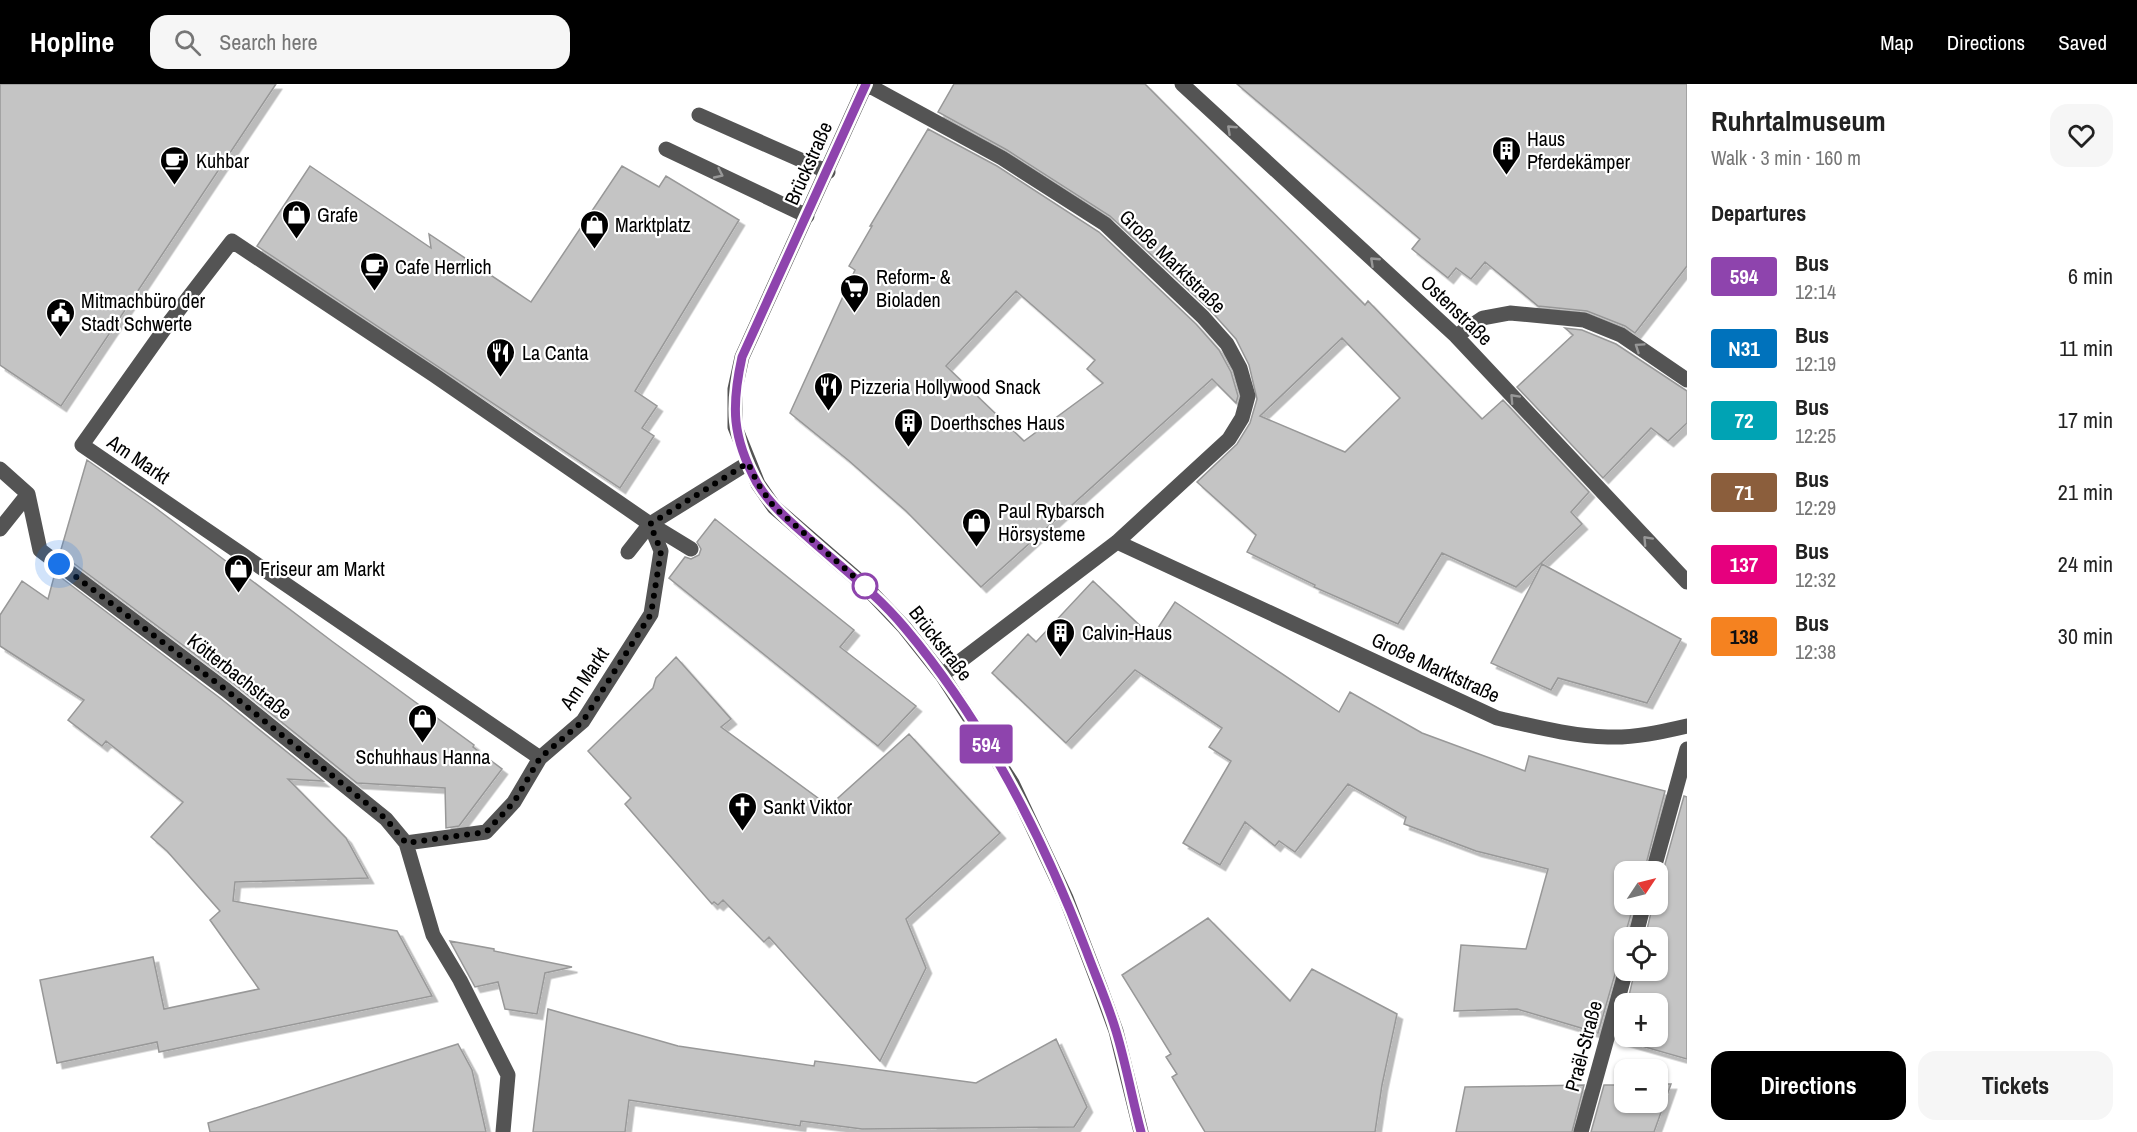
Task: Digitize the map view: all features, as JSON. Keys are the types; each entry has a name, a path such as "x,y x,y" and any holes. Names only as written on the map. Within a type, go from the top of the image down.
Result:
{"street":[{"name":"Brückstraße","path":"866,84 742,357 735,389 735,427 758,484 774,507 864,585 904,627 942,675 1012,783 1066,898 1116,1031 1141,1132"},
{"name":"Große Marktstraße","path":"866,84 1002,158 1105,224 1203,317 1227,344 1240,368 1248,396 1242,418 1229,440 1117,542 942,675"},
{"name":"Ostenstraße","path":"1182,84 1456,336 1687,582"},
{"path":"699,115 828,172"},
{"path":"666,149 807,216"},
{"name":"Am Markt","path":"650,524 661,551 651,614 583,721 540,758 82,445 168,324 232,241 434,375 650,524 691,549"},
{"path":"1456,336 1483,318 1510,313 1584,320 1621,335 1686,376"},
{"path":"628,552 650,524 748,463"},
{"path":"0,469 28,494 0,529"},
{"name":"Kötterbachstraße","path":"28,494 40,550 226,690 386,819 406,843 433,935 460,980 508,1075 503,1132"},
{"name":"Große Marktstraße","path":"1117,542 1497,718 1551,730 1608,737 1650,734 1687,726"},
{"path":"1656,861 1687,749"},
{"path":"406,843 486,832 514,802 540,758"},
{"name":"Praël-Straße","path":"1581,1132 1623,981"}],"building":[{"path":"0,84 276,84 61,406 0,365"},
{"path":"954,84 1145,84 1365,305 1368,301 1482,419 1503,400 1589,492 1571,512 1582,524 1516,587 1442,553 1398,624 1314,587 1315,585 1247,552 1256,535 1197,482 1237,444 1250,423 1257,399 1249,365 1236,339 1210,310 1110,216 1007,150 938,112","holes":["1342,338 1400,398 1345,452 1260,416"]},
{"path":"1237,84 1687,84 1687,266 1635,333 1625,326 1587,311 1538,306 1485,262 1471,279 1456,268 1448,278 1412,249 1420,239"},
{"path":"928,129 997,166 1099,232 1196,324 1219,350 1231,372 1238,396 1236,403 1212,379 981,587 906,511 790,413 855,270 849,266 872,226 870,226","holes":["1016,291 1095,360 1087,369 1103,383 1024,441 946,366"]},
{"path":"310,166 431,248 429,234 531,302 622,166 659,187 666,176 739,220 635,391 657,406 642,428 654,436 620,488 257,246"},
{"path":"1565,328 1582,330 1616,344 1687,391 1687,423 1668,441 1651,428 1603,478 1517,387 1573,335"},
{"path":"87,460 153,506 474,745 473,747 502,769 459,826 446,828 445,788 357,783 232,682 60,553"},
{"path":"715,519 854,630 840,647 916,706 878,746 669,578 685,557 691,559 699,555 701,549 697,542"},
{"path":"1542,564 1681,639 1647,703 1558,678 1551,690 1491,663"},
{"path":"55,573 220,698 323,781 288,779 346,838 368,878 235,882 233,901 397,931 432,996 159,1052 157,1042 57,1063 40,980 153,957 164,1009 259,989 210,920 220,911 167,851 151,837 183,802 106,741 102,746 68,720 84,700 0,646 0,615 22,581 48,599"},
{"path":"1093,581 1152,637 1175,602 1339,712 1350,692 1422,733 1525,771 1529,756 1665,791 1647,861 1614,861 1614,915 1631,915 1627,927 1614,927 1614,977 1598,1033 1517,1009 1454,1011 1461,945 1526,949 1548,869 1476,851 1404,824 1406,817 1348,784 1295,852 1279,841 1275,846 1245,822 1220,865 1183,843 1231,761 1209,747 1222,728 1135,670 1066,743 992,673 1028,634 1036,642"},
{"name":"Sankt Viktor","path":"676,657 731,719 721,727 829,806 909,734 1000,833 906,919 926,968 880,1061 769,937 764,942 723,900 718,905 714,902 712,904 625,804 631,798 588,751 653,688 656,678"},
{"path":"1684,796 1687,797 1687,1059 1645,1047 1668,1047 1668,993 1630,993 1632,981 1668,981 1668,927 1648,927 1650,915 1668,915 1668,861 1666,861"},
{"path":"1208,918 1290,1001 1312,969 1397,1014 1375,1132 1205,1132 1172,1077 1177,1074 1166,1057 1171,1054 1122,975"},
{"path":"450,941 572,967 545,973 537,1014 505,1009 498,982 475,987"},
{"path":"548,1009 678,1046 814,1066 815,1061 976,1083 1056,1039 1087,1107 1074,1127 862,1129 801,1121 800,1126 629,1100 625,1132 533,1132"},
{"path":"458,1044 472,1070 486,1132 210,1132 208,1123"},
{"path":"1584,1085 1572,1132 1456,1132 1465,1087"},
{"path":"1604,1085 1614,1085 1614,1113 1661,1113 1654,1132 1591,1132"}],"bus line":[{"name":"594","path":"866,84 742,357 735,389 735,427 758,484 774,507 823,552 864,585 904,627 942,675 1012,783 1066,898 1100,987 1116,1031 1141,1132"}],"place":[{"name":"Haus Pferdekämper","path":"1506,176"},
{"name":"Kuhbar","path":"175,186"},
{"name":"Grafe","path":"296,240"},
{"name":"Marktplatz","path":"594,250"},
{"name":"Cafe Herrlich","path":"374,292"},
{"name":"Reform- & Bioladen","path":"855,314"},
{"name":"Mitmachbüro der Stadt Schwerte","path":"60,338"},
{"name":"La Canta","path":"501,378"},
{"name":"Pizzeria Hollywood Snack","path":"829,412"},
{"name":"Doerthsches Haus","path":"909,448"},
{"name":"Paul Rybarsch Hörsysteme","path":"977,548"},
{"name":"Friseur am Markt","path":"239,594"},
{"name":"Calvin-Haus","path":"1061,658"},
{"name":"Schuhhaus Hanna","path":"423,744"},
{"name":"Sankt Viktor","path":"742,832"}],"route":[{"path":"59,564 226,690 386,819 406,843 486,832 514,802 540,758 583,721 651,614 661,551 650,524 748,463 758,484 774,507 823,552 865,586"}]}
